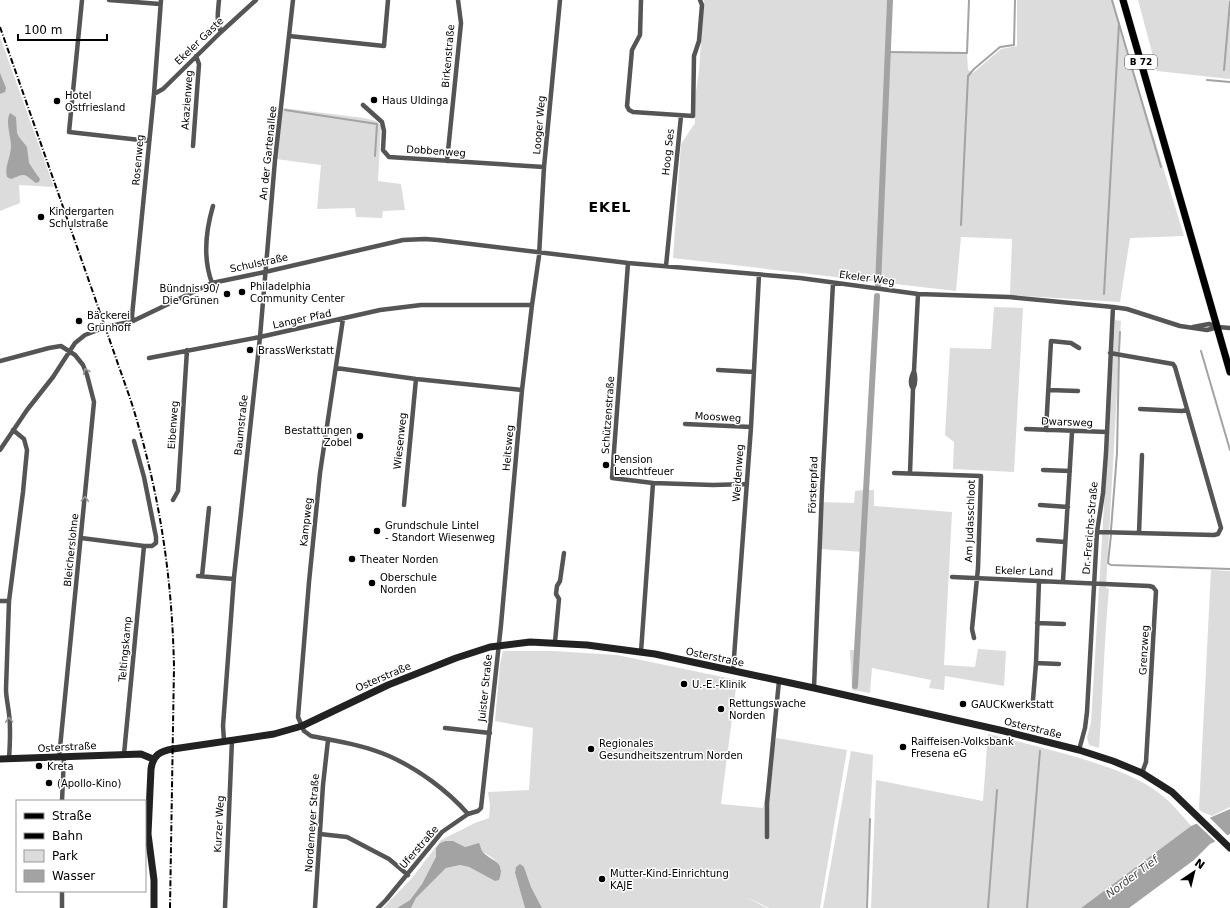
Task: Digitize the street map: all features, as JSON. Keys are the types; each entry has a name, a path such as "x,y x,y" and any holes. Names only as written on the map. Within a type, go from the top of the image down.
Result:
{"main road":[{"name":"B 72","path":"1124,0 1230,372"}],"street":[{"path":"82,0 69,132 149,141"},
{"path":"109,0 160,2"},
{"path":"219,0 218,26 221,32"},
{"name":"Ekeler Gaste","path":"154,94 163,89 256,0"},
{"name":"An der Gartenallee","path":"265,272 293,0"},
{"path":"289,36 384,46 388,0"},
{"name":"Birkenstraße","path":"447,161 461,22 458,0"},
{"name":"Looger Weg","path":"540,253 544,168 560,0"},
{"path":"641,0 640,35 632,50 627,106 629,110 633,112 682,116"},
{"name":"Rosenweg","path":"133,321 132,316 154,94 160,2"},
{"name":"Hoog Ses","path":"666,266 682,116 692,116 694,56 699,41 701,2"},
{"name":"Akazienweg","path":"193,146 199,64 196,56"},
{"name":"Dobbenweg","path":"364,105 382,122 384,131 383,150 389,157 544,168"},
{"path":"212,282 206,258 210,218 213,206"},
{"name":"Schulstraße","path":"0,450 13,430 53,377 69,351 75,343 85,335 106,326 133,321 212,282 265,272 381,244 414,239 438,240 540,253"},
{"name":"Ekeler Weg","path":"540,253 833,283 918,294 1009,297 1114,307 1127,309 1175,325 1190,328 1207,330 1230,328"},
{"name":"Heitsweg","path":"499,645 522,390 540,253"},
{"name":"Schützenstraße","path":"628,263 612,478 653,483"},
{"name":"Baumstraße","path":"224,741 223,726 234,579 260,337 265,272"},
{"name":"Weidenweg","path":"733,671 747,484 759,275"},
{"name":"Försterpfad","path":"814,688 822,490 833,283"},
{"path":"910,473 912,389 915,385 916,376 914,372 918,294"},
{"name":"Langer Pfad","path":"149,358 260,337 380,310 421,305 532,305"},
{"name":"Dr.-Frerichs-Straße","path":"1079,750 1085,728 1087,712 1097,532 1107,432 1110,353 1114,307"},
{"name":"Kampweg","path":"302,726 298,717 308,582 320,473 343,319"},
{"path":"1046,430 1051,340 1070,343 1079,348"},
{"path":"0,360 58,346 69,351"},
{"name":"Eibenweg","path":"173,500 178,491 187,350"},
{"name":"Bleicherslohne","path":"62,800 61,758 94,402 83,365 75,355 69,351"},
{"path":"1097,532 1214,535 1218,534 1221,528 1173,364 1110,353"},
{"path":"336,368 416,379 522,390"},
{"path":"718,370 754,372"},
{"name":"Wiesenweg","path":"404,504 416,379"},
{"path":"1049,390 1078,391"},
{"path":"1140,409 1187,410"},
{"name":"Moosweg","path":"685,424 750,427"},
{"name":"Dwarsweg","path":"1026,429 1072,432 1107,432"},
{"path":"9,759 10,725 6,701 6,688 9,602 27,450 24,439 13,430"},
{"path":"1063,581 1072,432"},
{"path":"81,538 144,546 152,546 156,543 144,476 134,441"},
{"path":"1139,532 1142,455"},
{"path":"1043,470 1070,472"},
{"name":"Am Judasschloot","path":"894,473 981,476 972,629 974,638"},
{"path":"641,652 653,483 713,485 747,484"},
{"path":"1040,505 1068,507"},
{"path":"209,508 200,576 234,579"},
{"path":"1038,540 1065,542"},
{"name":"Teltingskamp","path":"124,754 144,546"},
{"path":"555,642 559,599 556,594 557,586 560,581 564,553"},
{"name":"Ekeler Land","path":"952,577 1094,583"},
{"path":"1033,700 1038,624 1038,581"},
{"name":"Grenzweg","path":"1094,583 1149,586 1153,587 1156,592 1146,762 1142,773"},
{"path":"0,601 9,602"},
{"path":"1038,624 1064,624"},
{"name":"Osterstraße","path":"0,760 124,754 140,754 153,759 164,750 274,734 302,726 388,685 479,650 499,645 530,642 555,642 641,652 954,719 1079,750 1113,761 1142,773 1172,792 1230,848"},
{"name":"Juister Straße","path":"481,808 499,645"},
{"path":"1036,663 1059,664"},
{"path":"767,838 767,803 779,681"},
{"path":"302,726 307,734 311,736 360,746 388,755 412,768 436,784 468,814"},
{"name":"Juister Straße","path":"445,728 490,733"},
{"name":"Kurzer Weg","path":"225,908 232,740"},
{"name":"Norderneyer Straße","path":"315,908 323,785 328,740"},
{"path":"153,759 151,770 148,834 154,880 154,908"},
{"name":"Uferstraße","path":"378,908 442,832 468,814 478,811 481,808"},
{"path":"320,834 348,837 389,859 408,874"},
{"path":"62,892 62,908"}],"green space":[{"path":"704,0 887,0 886,47 888,52 967,53 968,70 973,73 1001,49 1017,46 1017,0 1112,0 1184,236 1130,238 1120,302 1010,295 1012,239 961,237 956,291 673,258 681,144 695,123 695,98 699,71"},
{"path":"1138,0 1230,0 1230,79 1157,71"},
{"path":"0,37 54,187 19,185 20,203 0,211"},
{"path":"283,108 364,118 376,121 381,125 378,181 401,184 405,210 383,211 382,218 356,217 355,208 317,209 321,165 276,159"},
{"path":"994,307 1023,308 1014,472 953,469 954,442 945,435 950,348 991,349"},
{"path":"1115,320 1121,321 1106,588 1109,589 1099,748 1089,745 1087,737 1091,723"},
{"path":"874,490 874,506 952,512 944,665 975,667 978,649 1006,651 1004,686 945,676 944,690 929,688 931,680 872,668 870,693 852,690 850,650 858,650 862,552 820,549 821,502 854,503 855,491"},
{"path":"1211,570 1230,571 1230,807 1212,816 1202,812 1199,809"},
{"path":"503,651 553,651 617,655 737,680 721,804 763,808 776,738 847,750 820,908 769,908 746,897 767,908 542,908 531,887 524,867 515,873 525,908 411,908 416,898 446,868 460,865 469,867 495,881 501,868 494,859 482,851 481,846 471,845 465,847 450,841 444,841 440,843 437,857 422,884 410,900 397,908 383,908 412,878 441,840 475,823 489,818 490,805 488,792 529,790 533,728 495,721 500,664"},
{"path":"988,734 1083,759 1132,777 1151,787 1176,808 1191,826 1081,908 871,908 876,780 983,801"},
{"path":"851,751 873,755 866,908 823,908"}],"water":[{"path":"0,73 6,88 5,92 0,94"},
{"path":"10,113 16,117 17,133 27,147 29,163 40,179 39,182 36,183 24,175 11,179 7,177 6,169 11,146 8,125"},
{"name":"Norder Tief","path":"1230,809 1230,834 1210,844 1194,860 1129,908 1081,908 1191,826"},
{"path":"445,841 453,841 465,847 479,843 483,852 499,865 501,874 499,880 495,881 469,867 460,865 446,868 416,898 411,908 397,908 410,900 422,884 436,857 436,848 440,843"},
{"path":"520,864 524,867 531,887 542,908 525,908 515,873 516,867"}],"pier":[{"path":"1208,816 1228,836 1216,842 1195,822"}],"waterway":[{"path":"878,285 890,0"},
{"path":"888,52 967,53 969,0"},
{"path":"961,225 968,76 1000,47 1014,45 1015,0"},
{"path":"1112,0 1161,167"},
{"path":"1224,70 1230,2"},
{"path":"1104,294 1119,23"},
{"path":"1207,80 1230,82"},
{"path":"285,110 377,124 375,156"},
{"path":"855,686 877,296"},
{"path":"1119,351 1120,332"},
{"path":"1201,351 1230,450"},
{"path":"1111,530 1117,453 1119,355"},
{"path":"1111,535 1108,563 1111,565 1230,569"},
{"path":"1027,908 1040,751"},
{"path":"988,908 997,790"},
{"path":"867,908 870,819"}],"railway":[{"path":"0,27 131,401 141,434 156,500 167,565 173,633 174,667 170,908"}],"place":[{"name":"Haus Uldinga","path":"374,100"},
{"name":"Hotel Ostfriesland","path":"57,101"},
{"name":"Kindergarten Schulstraße","path":"41,217"},
{"name":"Philadelphia Community Center","path":"242,292"},
{"name":"Bündnis 90/ Die Grünen","path":"227,294"},
{"name":"Bäckerei Grünhoff","path":"79,321"},
{"name":"BrassWerkstatt","path":"250,350"},
{"name":"Bestattungen Zobel","path":"360,436"},
{"name":"Pension Leuchtfeuer","path":"606,465"},
{"name":"Grundschule Lintel - Standort Wiesenweg","path":"377,531"},
{"name":"Theater Norden","path":"352,559"},
{"name":"Oberschule Norden","path":"372,583"},
{"name":"U.-E.-Klinik","path":"684,684"},
{"name":"GAUCKwerkstatt","path":"963,704"},
{"name":"Rettungswache Norden","path":"721,709"},
{"name":"Raiffeisen-Volksbank Fresena eG","path":"903,747"},
{"name":"Regionales Gesundheitszentrum Norden","path":"591,749"},
{"name":"Kreta","path":"39,766"},
{"name":"(Apollo-Kino)","path":"49,783"},
{"name":"Mutter-Kind-Einrichtung KAJE","path":"602,879"}],"district":[{"name":"EKEL","path":"610,207"}]}
